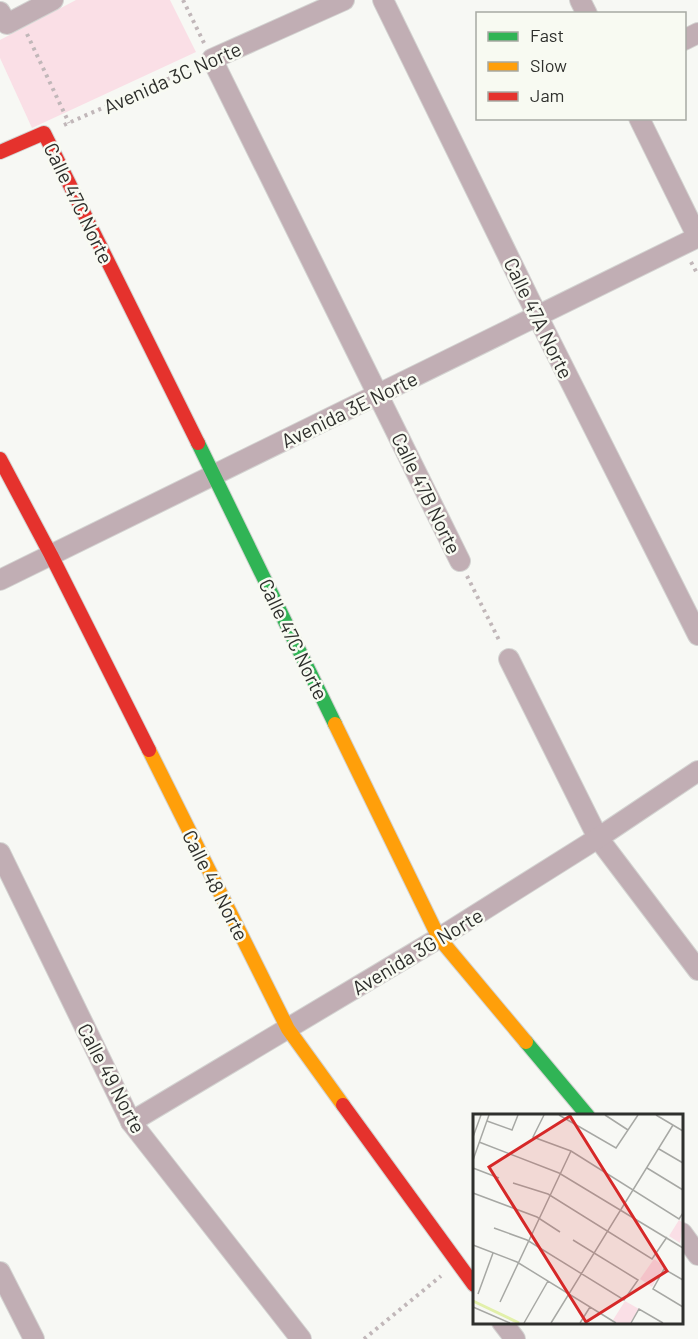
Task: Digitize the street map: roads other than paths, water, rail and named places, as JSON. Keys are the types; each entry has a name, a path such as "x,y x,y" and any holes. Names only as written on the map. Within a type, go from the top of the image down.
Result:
{"street":[{"path":"9,18 53,0"},
{"name":"Avenida 3C Norte","path":"212,59 344,0"},
{"name":"Calle 47A Norte","path":"383,0 538,317 698,635"},
{"name":"Calle 47B Norte","path":"212,59 460,561"},
{"path":"640,120 698,238"},
{"name":"Calle 47C Norte","path":"0,153 44,133 214,474 439,938 586,1114"},
{"name":"Avenida 3E Norte","path":"0,580 698,238"},
{"name":"Calle 48 Norte","path":"0,459 51,555 288,1029 473,1284"},
{"path":"509,659 598,838 698,970"},
{"name":"Avenida 3G Norte","path":"131,1122 439,938 598,838 698,771"},
{"name":"Calle 49 Norte","path":"0,853 131,1122 301,1339"},
{"path":"683,1236 698,1255"},
{"path":"0,1272 33,1339"},
{"path":"503,1324 515,1339"}]}
